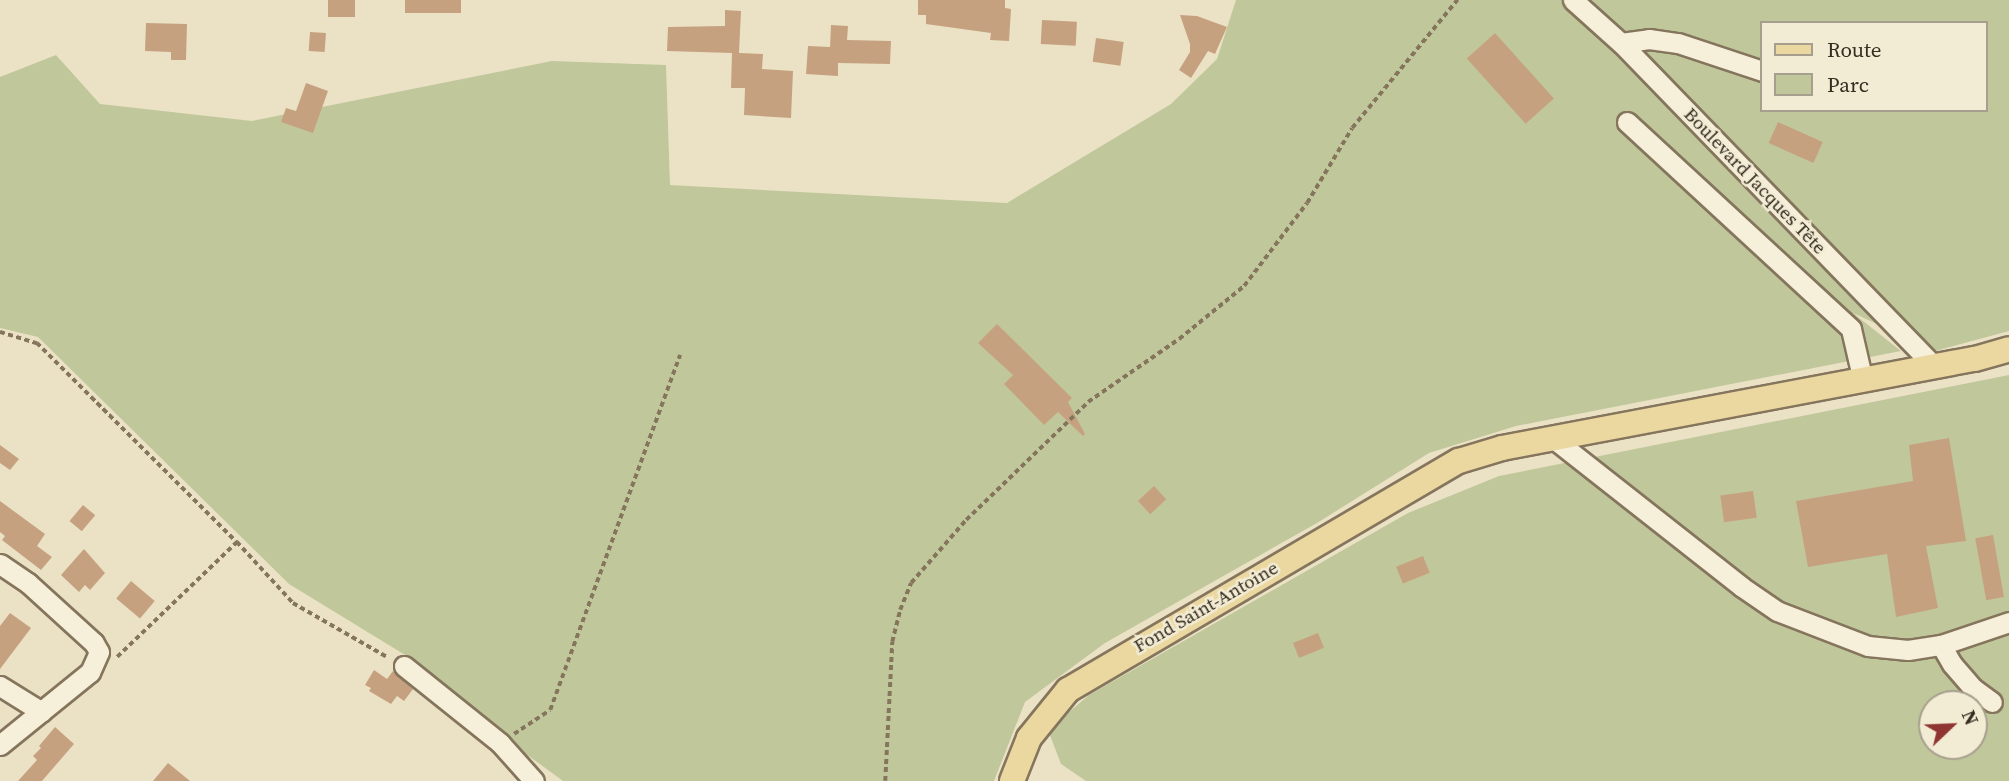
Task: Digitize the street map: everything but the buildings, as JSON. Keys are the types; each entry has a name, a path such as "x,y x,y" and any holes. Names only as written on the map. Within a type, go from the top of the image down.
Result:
{"main road":[{"name":"Fond Saint-Antoine","path":"1012,781 1029,738 1068,690 1438,471 1484,453 1863,381 2009,349"}],"street":[{"name":"Boulevard Jacques Tête","path":"1573,0 1621,43 1934,366"},
{"path":"1621,43 1649,39 1678,43 1760,70"},
{"path":"1627,122 1851,329 1863,381"},
{"path":"1554,439 1742,587 1777,611 1868,646 1908,650 1941,645 2009,622"},
{"path":"0,564 28,583 94,643 99,652 90,672 0,745"},
{"path":"1941,645 1952,664 1974,690 1992,702"},
{"path":"404,666 500,743 534,781"},
{"path":"0,687 43,712"}],"path":[{"path":"885,781 892,642 900,610 911,583 966,520 1088,402 1179,339 1244,286 1307,203 1352,128 1457,0"},
{"path":"0,332 37,343 237,542 293,603 404,666"},
{"path":"500,743 550,710 680,355"},
{"path":"98,659 117,657 237,542"}],"green space":[{"path":"1236,0 2009,0 2009,331 1935,351 1853,313 1901,351 1516,426 1429,453 1317,523 1105,643 1025,702 994,781 563,781 500,735 410,658 289,584 38,337 0,328 0,77 56,55 100,104 252,121 552,61 666,65 670,185 1007,203 1171,104 1217,59"},
{"path":"2009,375 2009,781 1086,781 1061,764 1048,730 1089,695 1408,513 1499,476"}]}
